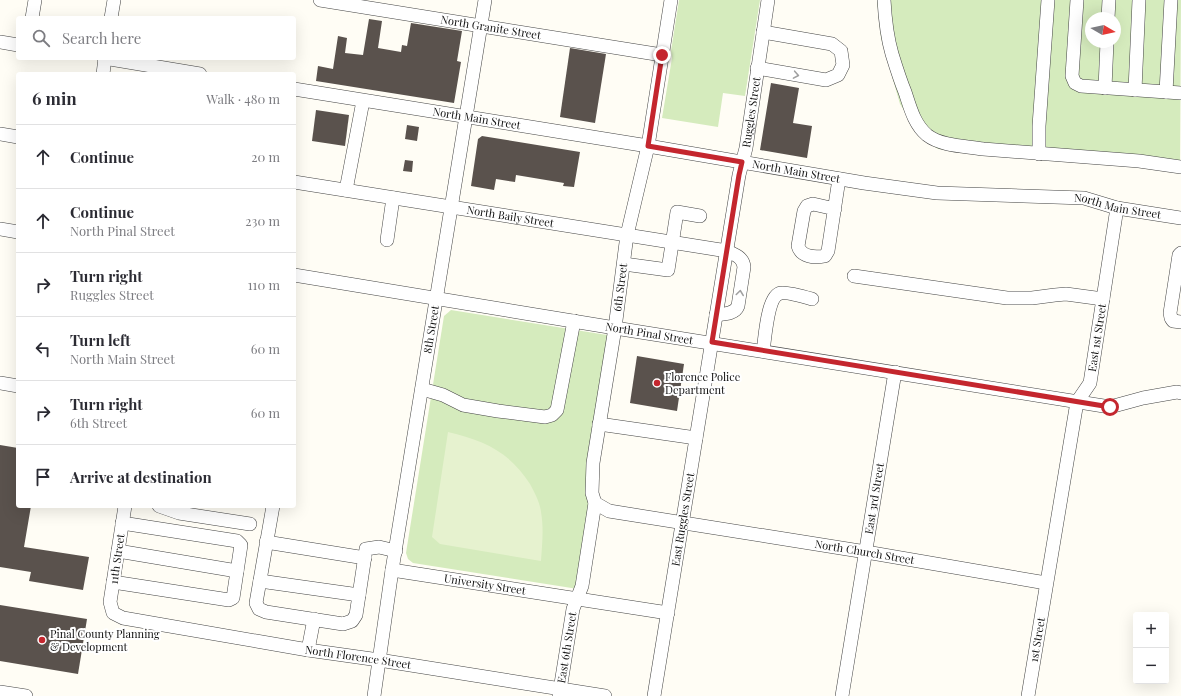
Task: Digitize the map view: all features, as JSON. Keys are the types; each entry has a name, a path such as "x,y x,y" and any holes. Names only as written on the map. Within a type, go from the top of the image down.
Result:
{"street":[{"path":"32,16 35,0"},
{"path":"111,16 114,0"},
{"name":"North Granite Street","path":"320,0 662,55"},
{"name":"8th Street","path":"374,696 392,570 485,0"},
{"name":"6th Street","path":"577,599 582,586 595,503 592,493 592,471 615,328 627,235 648,146 671,0"},
{"name":"Ruggles Street","path":"712,342 768,0"},
{"path":"884,0 886,24 892,53 914,118 926,134 941,142 959,146 1039,154 1139,161 1181,167"},
{"path":"1039,154 1039,126 1048,0"},
{"path":"1077,0 1072,76 1075,83 1081,86 1181,93"},
{"path":"1108,12 1109,0"},
{"path":"1135,90 1139,0"},
{"path":"1166,92 1171,0"},
{"path":"757,68 826,80 838,75 843,65 841,51 832,44 763,32"},
{"path":"0,42 16,45"},
{"path":"1104,88 1107,48"},
{"path":"102,72 105,60"},
{"path":"116,60 186,72"},
{"name":"North Main Street","path":"296,89 648,146 839,179 937,193 1084,198 1117,208 1181,216"},
{"path":"346,190 363,101"},
{"path":"0,134 16,137"},
{"path":"835,209 839,179"},
{"name":"North Baily Street","path":"296,182 727,251"},
{"path":"387,240 393,198"},
{"name":"East 1st Street","path":"1046,583 1077,402 1090,382 1117,208"},
{"path":"624,264 668,270 677,212 700,216"},
{"path":"0,229 16,232"},
{"path":"716,316 734,311 738,306 744,262 741,258 727,251"},
{"path":"1181,253 1179,255 1170,313 1173,321 1181,322"},
{"name":"North Pinal Street","path":"296,275 1110,407 1143,398 1177,392 1181,393"},
{"path":"854,276 1007,298 1032,298 1066,294 1103,299"},
{"path":"763,352 770,304 776,296 781,293 812,299"},
{"path":"422,389 443,395 463,405 545,417 552,415 557,410 574,321"},
{"name":"East Ruggles Street","path":"654,696 712,342"},
{"name":"East 3rd Street","path":"842,696 895,372"},
{"path":"0,383 16,386"},
{"path":"599,424 696,438"},
{"name":"North Church Street","path":"595,503 610,511 866,552 1046,583"},
{"name":"11th Street","path":"113,613 110,602 125,508"},
{"path":"165,508 179,513 250,524"},
{"path":"273,508 256,603 258,609 266,612 343,624 352,621 356,616 366,549 379,547 396,551"},
{"path":"113,582 229,600 233,598 241,545 237,540 122,524"},
{"path":"266,542 365,558"},
{"path":"118,551 237,571"},
{"name":"University Street","path":"392,570 668,613"},
{"path":"260,581 359,595"},
{"name":"1st Street","path":"1028,696 1046,583"},
{"name":"East 6th Street","path":"560,692 573,609 577,599"},
{"name":"North Florence Street","path":"113,613 123,618 308,650 379,660 560,692 605,696"},
{"path":"308,650 314,619"},
{"path":"2,693 26,696"}],"green space":[{"path":"679,0 760,0 745,96 723,93 718,127 662,118 672,58 671,51"},
{"path":"877,0 1181,0 1180,170 938,149 922,139 900,104 881,38"},
{"path":"451,310 607,335 611,339 578,589 413,563 408,559 406,553 444,316"},
{"path":"448,432 473,439 495,449 514,464 530,484 538,502 542,518 543,531 541,561 440,544 432,537"}],"building":[{"path":"369,19 382,21 378,48 401,52 402,45 407,46 411,23 462,31 457,61 461,62 454,103 316,81 318,66 333,69 338,36 347,38 345,53 363,55"},
{"path":"570,48 606,54 595,123 560,117"},
{"path":"771,83 799,88 793,123 812,126 807,158 760,150"},
{"path":"316,110 349,115 345,146 312,141"},
{"path":"407,125 419,127 417,141 405,139"},
{"path":"482,136 580,152 574,187 563,186 564,183 516,175 515,182 496,179 494,190 471,186 478,139"},
{"path":"405,160 413,161 412,172 403,171"},
{"name":"Florence Police Department","path":"637,356 684,364 677,411 630,403"},
{"path":"0,445 16,448 16,508 31,508 24,547 89,557 83,590 29,581 31,572 0,567"},
{"name":"Pinal County Planning & Development","path":"0,605 87,619 78,674 0,661"}],"place":[{"name":"Florence Police Department","path":"657,383"},
{"name":"Pinal County Planning & Development","path":"42,640"}],"route":[{"path":"662,55 648,146 742,162 712,342 763,352 1110,407"}]}
